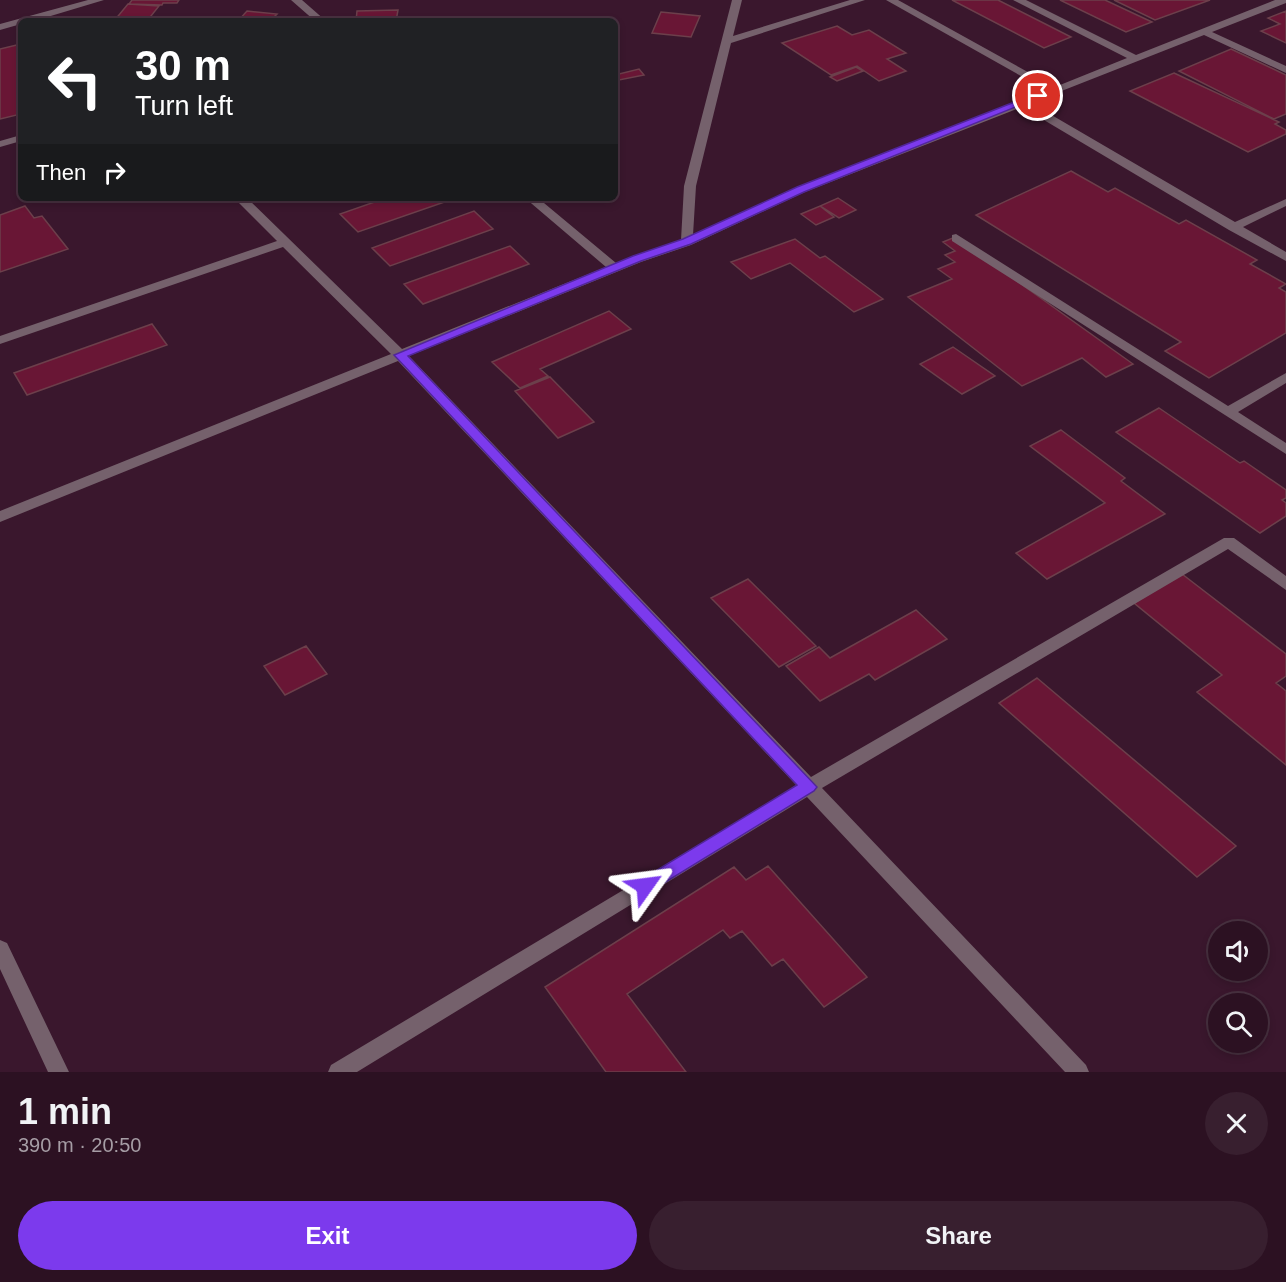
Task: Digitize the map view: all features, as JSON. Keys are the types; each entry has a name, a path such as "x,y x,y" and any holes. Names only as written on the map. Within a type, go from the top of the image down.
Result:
{"lane":[{"path":"33,18 99,0"},
{"path":"296,0 317,18"},
{"path":"687,242 690,186 737,0"},
{"path":"727,41 860,0"},
{"path":"891,0 1053,90"},
{"path":"1018,0 1135,58"},
{"path":"0,517 614,268 687,242 801,190 1284,0"},
{"path":"60,11 66,18"},
{"path":"0,27 18,22"},
{"path":"1203,31 1286,70"},
{"path":"1022,102 1286,257"},
{"path":"0,144 18,139"},
{"path":"243,201 400,355 1079,1072"},
{"path":"535,201 614,268"},
{"path":"1233,227 1286,202"},
{"path":"956,237 1286,448"},
{"path":"0,340 284,242"},
{"path":"1229,411 1286,377"},
{"path":"338,1072 809,787 1229,542 1286,584"},
{"path":"0,949 59,1072"}],"building":[{"path":"132,0 179,0 177,3 163,3 162,5 129,4"},
{"path":"952,0 998,0 1071,37 1044,48"},
{"path":"1060,0 1105,0 1152,22 1126,32"},
{"path":"1114,0 1210,0 1155,20"},
{"path":"128,4 159,6 149,18 116,18"},
{"path":"398,10 397,18 356,18 357,11"},
{"path":"247,11 277,14 273,18 241,18"},
{"path":"1286,11 1286,43 1261,31 1280,24 1268,18"},
{"path":"661,12 700,16 691,37 652,33"},
{"path":"837,26 852,35 869,30 906,53 887,59 906,71 879,81 857,66 831,75 782,43"},
{"path":"18,45 18,115 0,119 0,49"},
{"path":"1231,49 1286,75 1286,114 1274,119 1179,71"},
{"path":"856,67 863,71 837,81 830,77"},
{"path":"639,69 644,75 619,80 618,74"},
{"path":"1174,73 1279,122 1275,124 1286,130 1286,134 1248,152 1130,91"},
{"path":"1071,171 1108,192 1115,188 1179,224 1186,220 1257,260 1250,264 1286,284 1279,288 1286,292 1286,333 1209,378 1165,351 1181,342 976,215"},
{"path":"838,198 856,210 839,218 820,206"},
{"path":"377,201 447,201 358,232 340,214"},
{"path":"25,206 34,218 42,216 68,249 0,272 0,215"},
{"path":"820,206 834,217 816,225 801,214"},
{"path":"474,211 493,229 390,266 372,248"},
{"path":"955,237 1133,364 1106,377 1082,358 1022,386 908,297 952,279 938,269 955,262 945,255 955,251 943,242"},
{"path":"795,239 820,258 825,256 883,299 854,312 790,263 751,279 731,262"},
{"path":"510,246 529,264 423,304 404,284"},
{"path":"609,311 631,329 540,369 548,376 520,388 492,362"},
{"path":"152,324 167,345 27,395 14,373"},
{"path":"953,347 995,376 962,394 920,364"},
{"path":"550,377 594,422 558,438 515,391"},
{"path":"1159,408 1240,463 1244,461 1286,490 1286,498 1282,500 1286,503 1286,516 1260,533 1116,432"},
{"path":"1061,430 1125,478 1121,481 1165,514 1047,579 1016,553 1105,503 1030,446"},
{"path":"1182,574 1286,654 1286,676 1276,683 1286,691 1286,765 1197,692 1222,675 1134,603"},
{"path":"748,579 816,646 779,667 711,598"},
{"path":"916,610 947,639 875,680 869,674 820,701 786,666 819,647 830,658"},
{"path":"306,646 327,674 285,695 264,666"},
{"path":"1037,678 1236,846 1197,877 999,703"},
{"path":"768,866 867,977 824,1007 783,959 772,966 742,931 730,938 723,930 627,994 686,1072 606,1072 545,987 734,867 746,880"}],"route":[{"path":"645,886 809,787 400,355 637,259 687,242 801,190 1038,96"}]}
